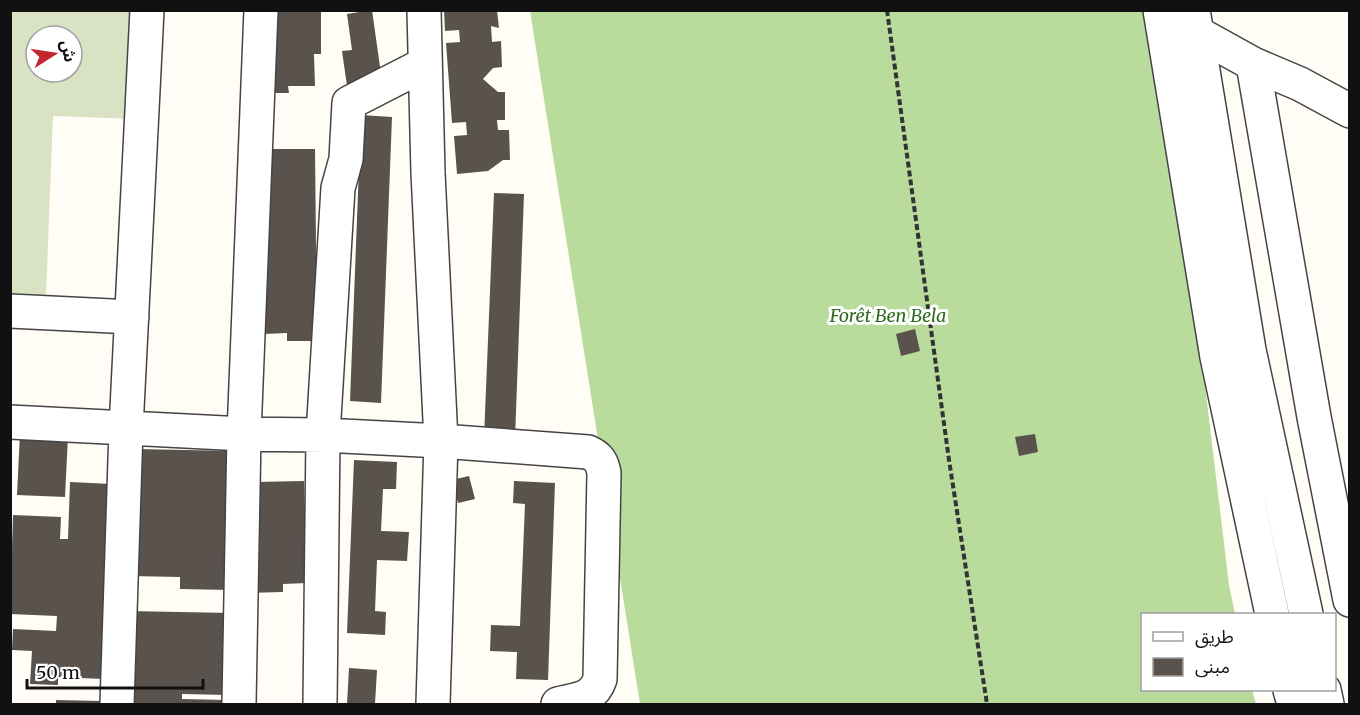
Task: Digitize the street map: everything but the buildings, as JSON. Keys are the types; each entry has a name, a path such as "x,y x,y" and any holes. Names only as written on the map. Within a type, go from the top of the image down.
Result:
{"street":[{"path":"117,705 126,429 147,10"},
{"path":"239,705 244,434 261,10"},
{"path":"424,10 441,441 433,705"},
{"path":"1160,10 1217,357 1272,613"},
{"path":"1195,22 1253,64 1300,84 1350,111"},
{"path":"1195,22 1249,350 1305,613"},
{"path":"320,705 323,435 338,188 345,159 348,104 425,64"},
{"path":"1253,64 1314,417 1349,598"},
{"path":"10,311 132,317"},
{"path":"10,422 126,429 441,441 588,452 597,456 602,463 604,474 600,680 597,689 589,696 558,705"},
{"path":"1263,575 1295,572 1349,598"}],"path":[{"path":"887,10 949,460 987,705"}],"green space":[{"path":"10,11 137,11 135,119 53,116 46,295 11,293"},
{"name":"Forêt Ben Bela","path":"530,11 1160,11 1229,585 1235,613 1141,613 1141,691 1252,691 1256,704 640,704"}]}
